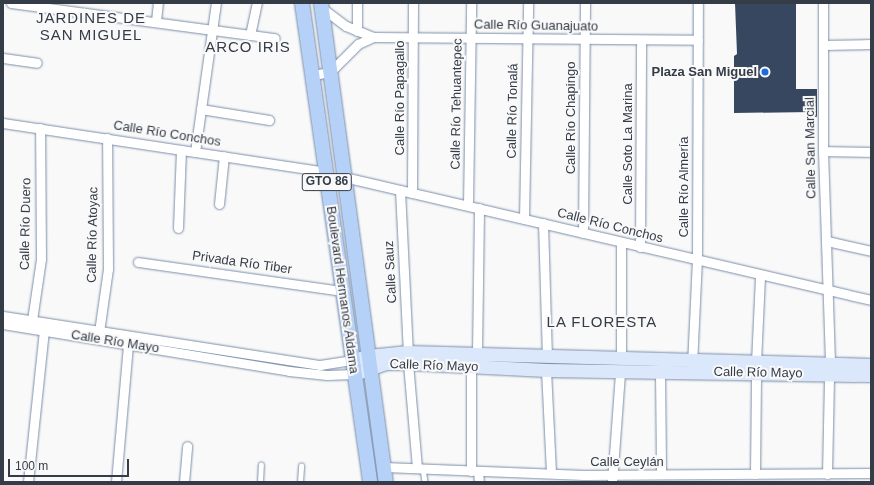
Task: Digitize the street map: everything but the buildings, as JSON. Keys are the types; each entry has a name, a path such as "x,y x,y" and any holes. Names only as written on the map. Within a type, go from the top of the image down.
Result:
{"main road":[{"name":"Boulevard Hermanos Aldama","path":"302,3 370,482"},
{"name":"Boulevard Hermanos Aldama","path":"322,6 386,482"}],"street":[{"path":"11,3 29,4 275,38"},
{"path":"156,21 158,3"},
{"path":"195,152 216,3"},
{"path":"250,35 256,3"},
{"path":"357,3 357,31"},
{"name":"Calle Río Papagallo","path":"412,193 413,3"},
{"name":"Calle Río Tehuantepec","path":"468,206 471,3"},
{"name":"Calle Río Tonalá","path":"524,219 528,3"},
{"name":"Calle Río Chapingo","path":"583,233 585,3"},
{"name":"Calle Río Almería","path":"692,366 697,260 698,3"},
{"name":"Calle San Marcial","path":"822,3 823,150 830,292 830,369 826,474"},
{"name":"Calle Río Guanajuato","path":"322,6 357,31 373,37 698,40"},
{"name":"Calle Río Guanajuato","path":"330,72 358,44 373,37"},
{"name":"Calle Soto La Marina","path":"640,247 642,40"},
{"path":"823,45 871,44"},
{"path":"3,58 37,63"},
{"path":"313,75 330,72"},
{"path":"201,109 269,120"},
{"name":"Calle Río Conchos","path":"3,123 326,172"},
{"name":"Calle Río Duero","path":"32,320 41,259 40,128"},
{"name":"Calle Río Atoyac","path":"99,332 108,269 107,138"},
{"path":"178,228 181,150"},
{"path":"823,150 871,152"},
{"path":"219,204 224,156"},
{"name":"Calle Río Conchos","path":"344,177 543,223 760,276 871,300"},
{"name":"Calle Sauz","path":"400,190 408,358 420,468"},
{"path":"477,354 479,208"},
{"path":"543,223 552,473"},
{"path":"827,241 871,251"},
{"path":"613,479 620,366 621,243"},
{"name":"Privada Río Tiber","path":"138,262 342,291"},
{"path":"754,474 756,367 760,276"},
{"name":"Calle Río Mayo","path":"3,316 290,361 353,367"},
{"name":"Calle Río Mayo","path":"3,324 289,371 327,375 369,362 477,354 547,364"},
{"path":"28,482 44,330"},
{"path":"116,482 128,344"},
{"name":"Calle Río Mayo","path":"408,358 472,367 547,364 756,367 830,369 871,375"},
{"path":"289,371 290,361"},
{"name":"Calle Río Mayo","path":"830,369 871,365"},
{"name":"Calle Río Mayo","path":"620,366 660,372 692,366"},
{"path":"472,367 475,471 479,482"},
{"path":"660,372 661,474"},
{"path":"184,482 187,446"},
{"name":"Calle Ceylán","path":"384,467 475,471 531,478 552,473 613,479 644,478 661,474 689,478 735,478 754,474 783,478 814,478 826,474 843,478 871,473"}],"lane":[{"path":"260,482 261,466"},
{"path":"300,482 301,466"},
{"path":"420,468 426,482"}],"place":[{"name":"Plaza San Miguel","path":"765,72"}],"district":[{"name":"JARDINES DE SAN MIGUEL","path":"91,26"},
{"name":"ARCO IRIS","path":"248,47"},
{"name":"LA FLORESTA","path":"602,322"}]}
